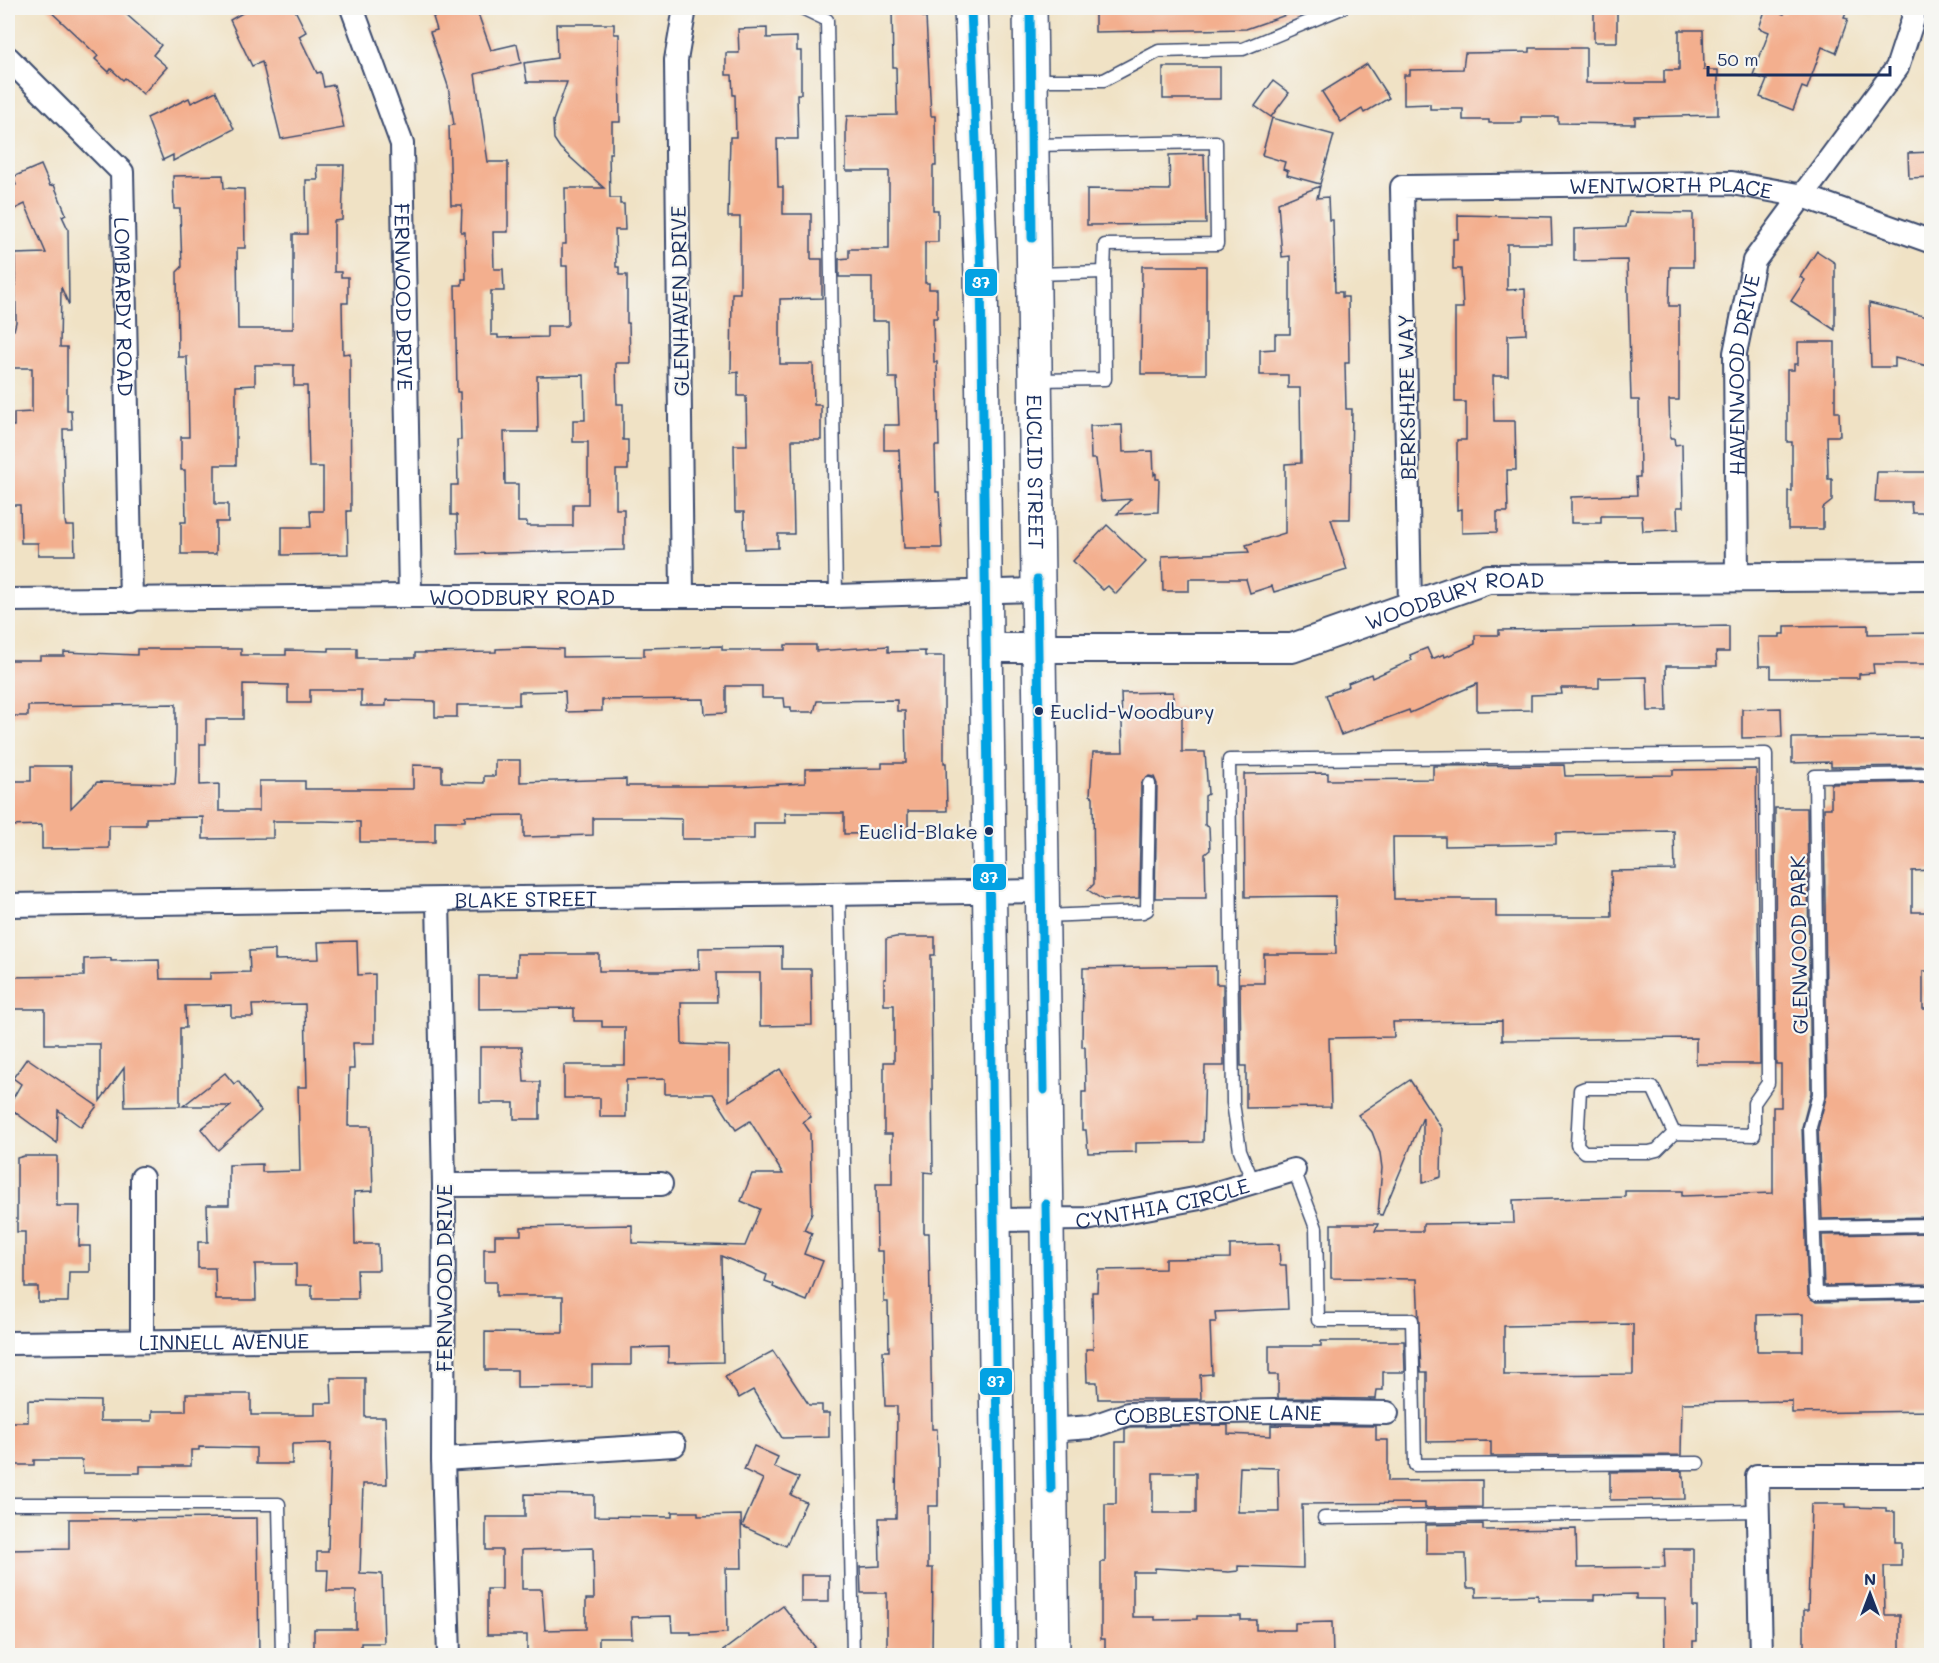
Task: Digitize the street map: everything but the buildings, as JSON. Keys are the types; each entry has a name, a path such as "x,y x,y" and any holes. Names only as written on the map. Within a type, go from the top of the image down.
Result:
{"main road":[{"path":"971,8 981,275 1000,1656"},
{"name":"EUCLID STREET","path":"1030,8 1030,145 1053,1656"},
{"path":"981,275 1033,274"}],"street":[{"name":"FERNWOOD DRIVE","path":"352,8 402,144 410,596"},
{"name":"GLENHAVEN DRIVE","path":"682,595 676,60 685,8"},
{"name":"HAVENWOOD DRIVE","path":"1737,576 1735,353 1754,261 1897,68 1912,19 1913,8"},
{"name":"LOMBARDY ROAD","path":"8,58 122,172 131,601"},
{"name":"WENTWORTH PLACE","path":"1402,188 1732,183 1803,196 1932,242"},
{"name":"BERKSHIRE WAY","path":"1402,188 1410,606"},
{"name":"WOODBURY ROAD","path":"985,648 1292,648 1488,579 1932,576"},
{"name":"WOODBURY ROAD","path":"8,600 131,601 410,596 836,596 1037,590"},
{"name":"BLAKE STREET","path":"8,906 988,892 1043,904"},
{"name":"FERNWOOD DRIVE","path":"438,901 444,1185 443,1458 449,1656"},
{"name":"CYNTHIA CIRCLE","path":"993,1220 1086,1219 1200,1197 1294,1170"},
{"path":"142,1178 142,1341"},
{"path":"444,1185 661,1184"},
{"name":"LINNELL AVENUE","path":"8,1343 442,1338"},
{"name":"COBBLESTONE LANE","path":"1050,1430 1091,1427 1128,1414 1387,1413"},
{"path":"443,1458 674,1445"},
{"path":"1761,1656 1757,1476 1932,1476"}],"lane":[{"path":"802,8 827,20 836,596"},
{"path":"1030,80 1104,80 1159,51 1244,49 1342,8"},
{"path":"1030,145 1216,142 1216,244 1105,245 1105,379 1034,380"},
{"path":"1033,274 1104,272"},
{"path":"1253,1182 1240,1150 1233,1103 1229,760 1766,754 1768,1083 1754,1103 1754,1135 1674,1134 1657,1150 1649,1152 1579,1150 1577,1145 1580,1090 1585,1088 1653,1088 1674,1134"},
{"name":"GLENWOOD PARK","path":"1932,774 1815,776 1819,1094 1810,1127 1816,1294 1932,1292"},
{"path":"1043,904 1143,912 1147,910 1150,840 1149,784"},
{"path":"839,894 854,1656"},
{"path":"1294,1170 1316,1228 1318,1320 1412,1320 1415,1465 1698,1463"},
{"path":"1814,1227 1932,1225"},
{"path":"9,1504 279,1504 282,1656"},
{"path":"1323,1518 1758,1511"}],"transit line":[{"name":"37","path":"971,8 981,275 1000,1656"},
{"name":"37","path":"1030,8 1032,238"},
{"name":"37","path":"1037,580 1044,1090"},
{"name":"37","path":"1046,1204 1051,1489"}],"place":[{"name":"Euclid-Woodbury","path":"1039,711"},
{"name":"Euclid-Blake","path":"989,831"}]}
